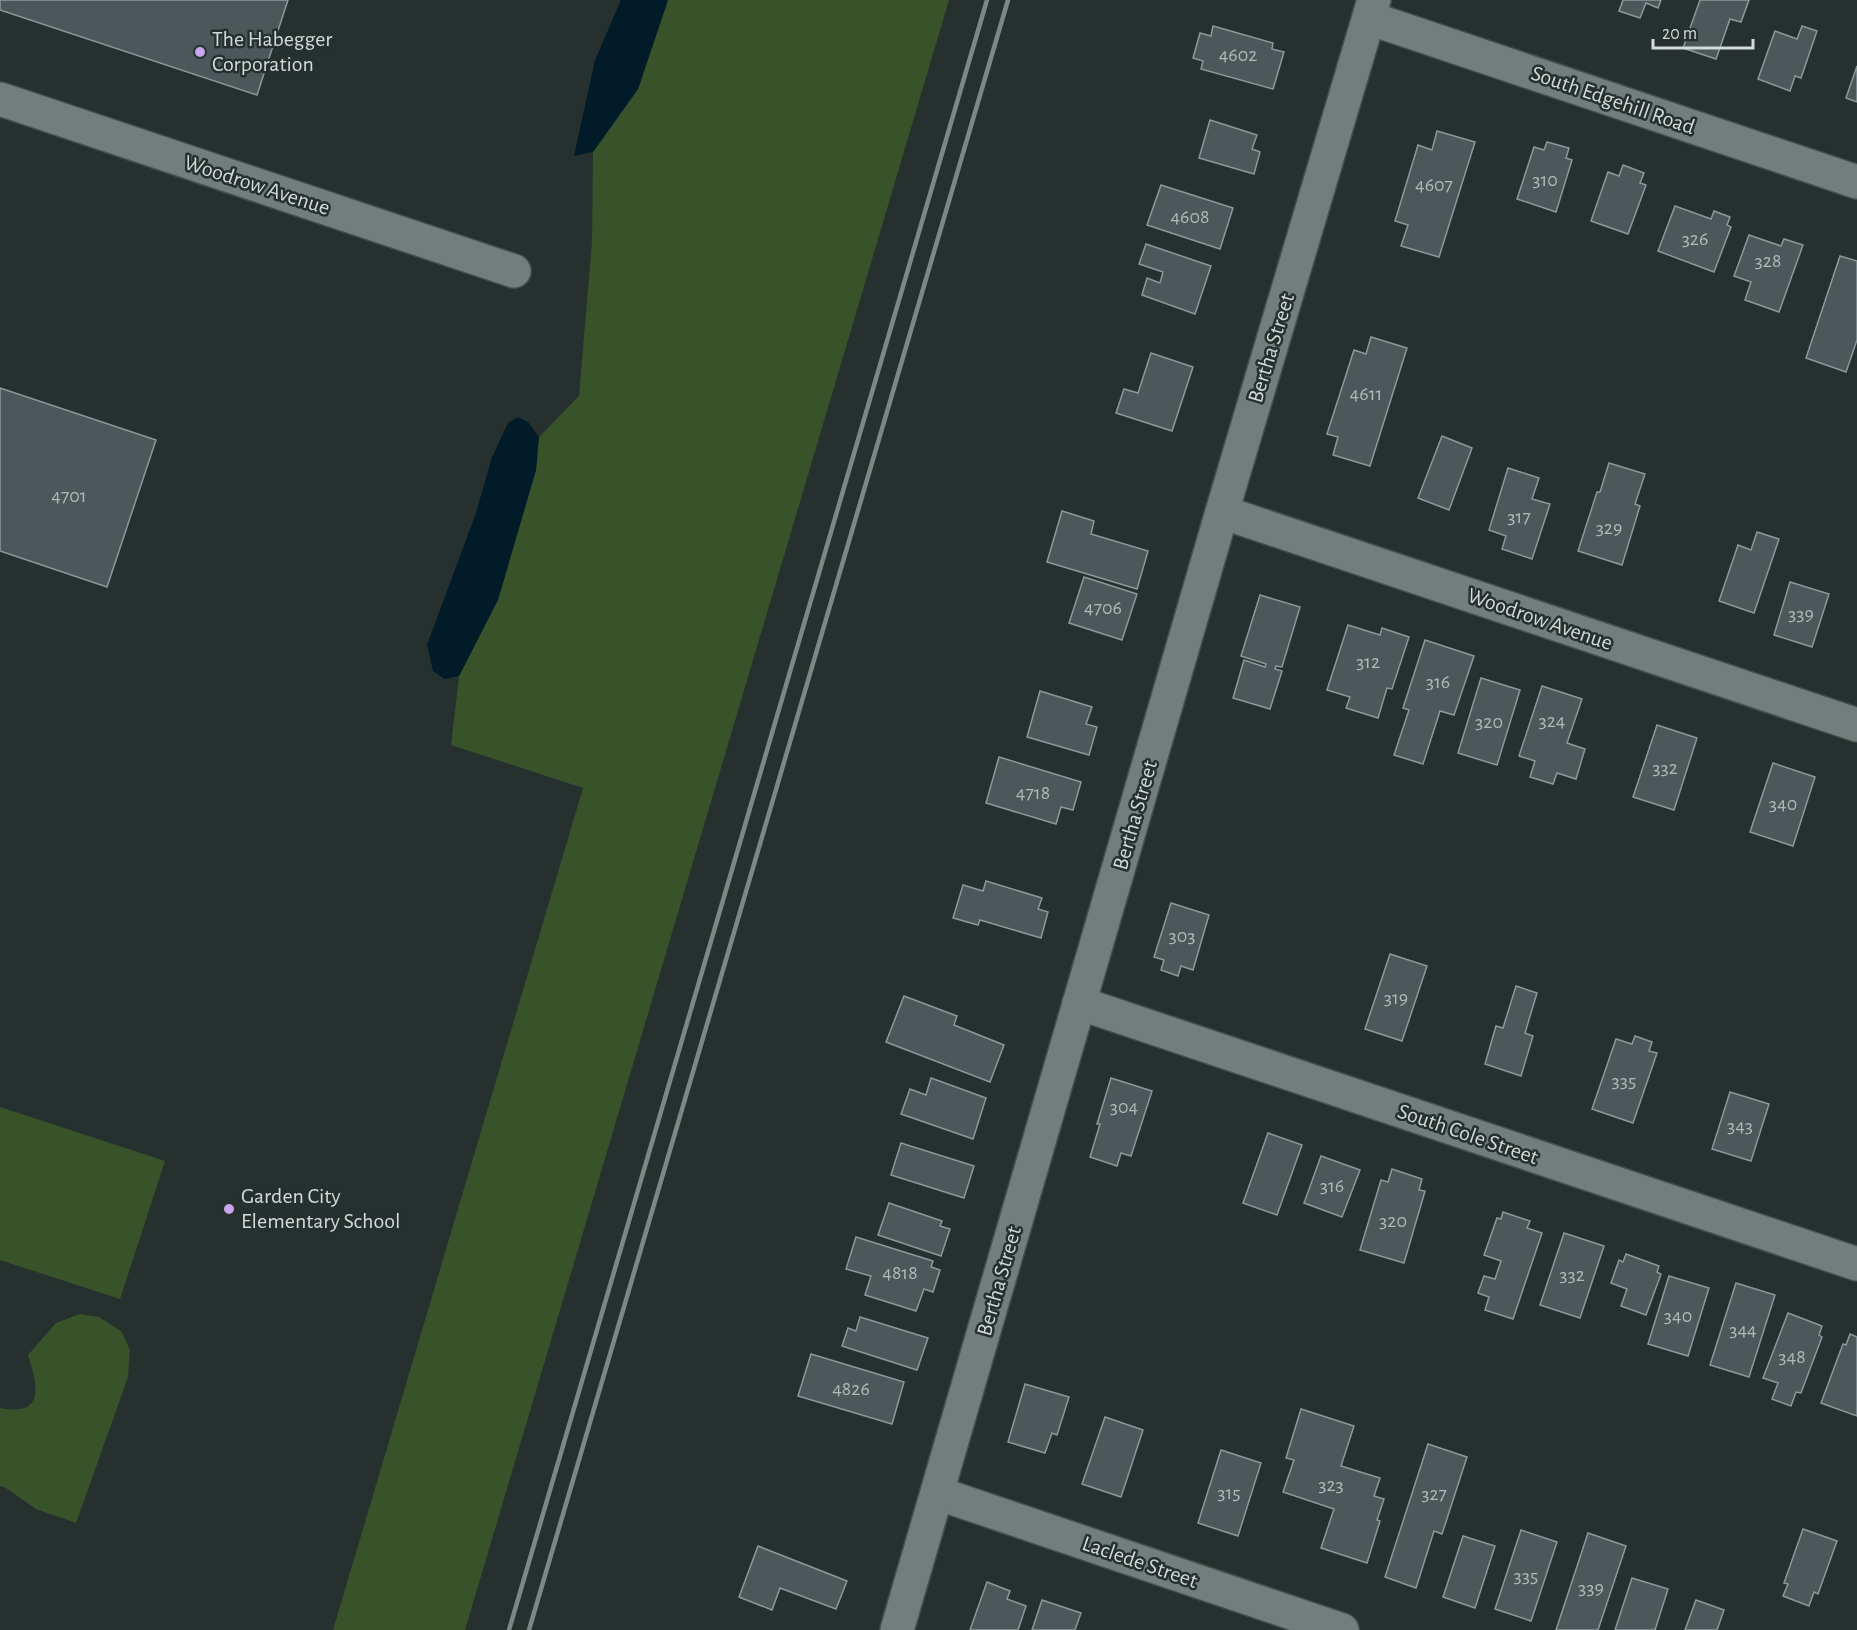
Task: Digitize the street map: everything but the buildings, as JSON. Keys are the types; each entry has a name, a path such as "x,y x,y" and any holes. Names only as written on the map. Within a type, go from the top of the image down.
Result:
{"street":[{"name":"South Edgehill Road","path":"1372,9 1857,182"},
{"name":"Bertha Street","path":"897,1630 1222,512 1372,9"},
{"name":"Woodrow Avenue","path":"0,99 514,271"},
{"name":"Woodrow Avenue","path":"1222,512 1857,725"},
{"name":"South Cole Street","path":"1079,1003 1857,1264"},
{"name":"Laclede Street","path":"937,1493 1342,1630"}],"green space":[{"path":"668,0 949,0 465,1630 333,1630 583,788 451,745 459,676 498,599 536,470 539,437 579,396 592,242 593,152 638,89"},
{"path":"0,1107 165,1161 120,1299 0,1260"},
{"path":"80,1314 99,1317 122,1332 130,1350 128,1377 76,1523 36,1509 0,1486 0,1408 25,1408 32,1403 35,1387 28,1355 56,1323"}],"water":[{"path":"621,0 668,0 638,89 593,152 574,156 595,60"},
{"path":"518,417 528,422 539,437 536,470 498,600 459,676 445,679 433,671 427,645 476,513 492,457 508,423"}],"railway":[{"path":"509,1630 987,0"},
{"path":"529,1630 1008,0"}],"place":[{"name":"The Habegger Corporation","path":"200,52"},
{"name":"Garden City Elementary School","path":"229,1209"}]}
